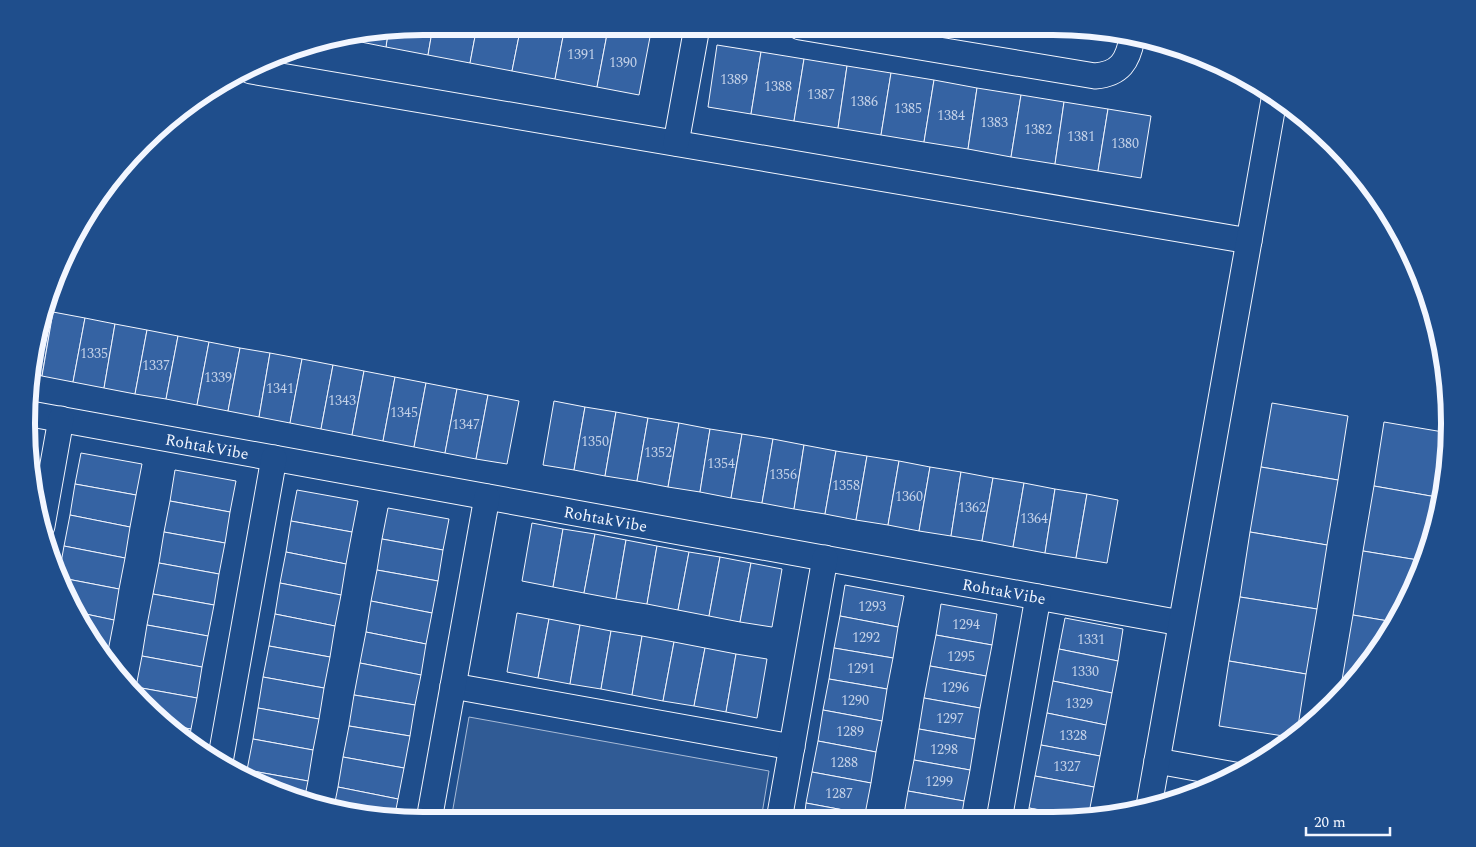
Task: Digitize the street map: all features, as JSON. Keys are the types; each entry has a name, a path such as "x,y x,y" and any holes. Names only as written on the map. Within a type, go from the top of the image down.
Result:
{"street":[{"path":"676,143 695,35"},
{"path":"888,35 910,37 1095,76 1110,75 1121,66 1130,51 1131,43"},
{"path":"258,72 1249,241"},
{"path":"1150,800 1273,104"},
{"name":"RohtakVibe","path":"35,415 1181,623"},
{"path":"45,511 62,419"},
{"path":"221,755 274,458"},
{"path":"430,812 487,497"},
{"path":"780,812 825,558"},
{"path":"1000,812 1038,597"},
{"path":"453,686 792,747"},
{"path":"1157,761 1222,773"}],"shaded area":[{"path":"469,717 769,771 762,812 452,812"}],"building":[{"path":"431,35 428,55 386,47 387,37"},
{"path":"431,35 475,35 470,63 428,55"},
{"path":"475,35 519,35 512,71 470,63"},
{"path":"519,35 563,35 555,79 512,71"},
{"path":"563,35 607,35 597,87 555,79"},
{"path":"607,35 640,35 650,37 639,95 597,87"},
{"path":"1075,36 1092,37 1092,39"},
{"path":"387,37 386,47 355,41"},
{"path":"717,45 761,52 751,114 708,107"},
{"path":"761,52 804,59 794,121 751,114"},
{"path":"804,59 847,66 838,128 794,121"},
{"path":"847,66 891,73 881,135 838,128"},
{"path":"891,73 934,80 924,142 881,135"},
{"path":"934,80 977,88 968,149 924,142"},
{"path":"977,88 1021,95 1011,157 968,149"},
{"path":"1021,95 1064,102 1055,164 1011,157"},
{"path":"1064,102 1108,109 1098,171 1055,164"},
{"path":"1108,109 1151,116 1141,178 1098,171"},
{"path":"53,312 42,376 38,375 42,348 48,323"},
{"path":"53,312 85,318 73,382 42,376"},
{"path":"85,318 115,324 104,388 73,382"},
{"path":"115,324 147,330 135,394 104,388"},
{"path":"147,330 178,336 166,399 135,394"},
{"path":"178,336 209,342 197,405 166,399"},
{"path":"209,342 240,348 228,411 197,405"},
{"path":"240,348 270,353 259,417 228,411"},
{"path":"270,353 302,359 290,423 259,417"},
{"path":"302,359 333,365 321,429 290,423"},
{"path":"333,365 364,371 352,435 321,429"},
{"path":"364,371 395,377 383,441 352,435"},
{"path":"395,377 426,383 414,447 383,441"},
{"path":"426,383 457,389 445,453 414,447"},
{"path":"457,389 488,395 476,459 445,453"},
{"path":"488,395 519,401 507,464 476,459"},
{"path":"554,401 585,407 574,470 543,465"},
{"path":"1272,403 1348,416 1338,480 1261,467"},
{"path":"585,407 616,412 605,476 574,470"},
{"path":"616,412 648,418 637,481 605,476"},
{"path":"648,418 679,423 668,487 637,481"},
{"path":"1384,422 1441,432 1434,497 1374,486"},
{"path":"679,423 710,429 700,492 668,487"},
{"path":"710,429 742,434 731,498 700,492"},
{"path":"742,434 773,439 762,503 731,498"},
{"path":"773,439 804,445 794,509 762,503"},
{"path":"804,445 836,451 825,514 794,509"},
{"path":"836,451 867,456 856,520 825,514"},
{"path":"81,453 142,464 136,495 75,484"},
{"path":"867,456 899,461 888,525 856,520"},
{"path":"899,461 930,467 919,531 888,525"},
{"path":"930,467 961,472 951,536 919,531"},
{"path":"1261,467 1338,480 1327,545 1250,532"},
{"path":"175,470 236,481 230,512 170,501"},
{"path":"961,472 993,478 982,541 951,536"},
{"path":"993,478 1024,483 1013,547 982,541"},
{"path":"1024,483 1055,489 1045,553 1013,547"},
{"path":"75,484 136,495 130,527 70,515"},
{"path":"1374,486 1434,497 1428,524 1416,560 1363,551"},
{"path":"1055,489 1087,494 1076,558 1045,553"},
{"path":"297,490 358,501 352,532 291,521"},
{"path":"1087,494 1118,500 1107,563 1076,558"},
{"path":"170,501 230,512 225,543 164,532"},
{"path":"388,508 449,519 443,550 382,539"},
{"path":"70,515 130,527 125,558 64,546"},
{"path":"291,521 352,532 346,564 286,552"},
{"path":"532,523 563,529 553,587 522,581"},
{"path":"563,529 595,534 584,593 553,587"},
{"path":"164,532 225,543 219,574 159,563"},
{"path":"1250,532 1327,545 1317,609 1240,597"},
{"path":"595,534 626,540 616,599 584,593"},
{"path":"382,539 443,550 438,581 377,570"},
{"path":"626,540 657,546 647,604 616,599"},
{"path":"64,546 125,558 119,589 68,579 61,562"},
{"path":"657,546 689,552 678,610 647,604"},
{"path":"1363,551 1416,560 1401,595 1387,621 1353,615"},
{"path":"286,552 346,564 341,595 280,583"},
{"path":"689,552 720,557 709,616 678,610"},
{"path":"720,557 751,563 740,622 709,616"},
{"path":"159,563 219,574 214,605 153,594"},
{"path":"751,563 782,569 772,627 740,622"},
{"path":"377,570 438,581 432,613 371,601"},
{"path":"68,579 119,589 114,620 85,614"},
{"path":"280,583 341,595 335,626 275,614"},
{"path":"845,585 904,596 898,627 840,616"},
{"path":"153,594 214,605 208,636 147,625"},
{"path":"1240,597 1317,609 1306,674 1229,661"},
{"path":"371,601 432,613 426,644 366,632"},
{"path":"941,604 997,614 992,645 936,635"},
{"path":"517,613 549,619 538,678 507,672"},
{"path":"85,614 114,620 108,650"},
{"path":"275,614 335,626 330,657 269,646"},
{"path":"1353,615 1387,621 1361,660 1345,680 1342,680"},
{"path":"840,616 898,627 893,658 834,648"},
{"path":"1065,618 1123,629 1118,661 1059,649"},
{"path":"549,619 580,625 570,684 538,678"},
{"path":"147,625 208,636 202,667 142,656"},
{"path":"580,625 611,631 601,689 570,684"},
{"path":"611,631 642,636 632,695 601,689"},
{"path":"366,632 426,644 421,675 360,663"},
{"path":"936,635 992,645 986,676 930,666"},
{"path":"642,636 674,642 663,701 632,695"},
{"path":"674,642 705,648 694,706 663,701"},
{"path":"269,646 330,657 324,688 263,677"},
{"path":"705,648 736,654 726,712 694,706"},
{"path":"834,648 893,658 887,689 829,679"},
{"path":"1059,649 1118,661 1112,693 1053,681"},
{"path":"736,654 767,659 757,718 726,712"},
{"path":"142,656 202,667 197,698 138,687 136,685"},
{"path":"1229,661 1306,674 1298,725 1283,736 1219,726"},
{"path":"360,663 421,675 415,705 354,695"},
{"path":"930,666 986,676 980,708 924,698"},
{"path":"263,677 324,688 319,719 258,708"},
{"path":"829,679 887,689 882,721 823,710"},
{"path":"1053,681 1112,693 1106,725 1047,713"},
{"path":"138,687 197,698 191,729 181,727"},
{"path":"354,695 415,705 410,736 349,726"},
{"path":"924,698 980,708 975,739 919,729"},
{"path":"258,708 319,719 313,750 253,739"},
{"path":"823,710 882,721 876,752 818,741"},
{"path":"1047,713 1106,725 1100,756 1041,745"},
{"path":"349,726 410,736 404,768 343,757"},
{"path":"181,727 191,729 190,734"},
{"path":"919,729 975,739 970,770 914,760"},
{"path":"253,739 313,750 308,781 247,769"},
{"path":"818,741 876,752 871,783 812,772"},
{"path":"1041,745 1100,756 1094,787 1035,776"},
{"path":"343,757 404,768 398,799 338,787"},
{"path":"914,760 970,770 964,801 908,791"},
{"path":"249,770 308,781 306,793"},
{"path":"812,772 871,783 865,812 854,812 806,803"},
{"path":"1035,776 1094,787 1090,810 1052,812 1029,808"},
{"path":"338,787 398,799 396,811 373,809 335,802"},
{"path":"908,791 964,801 962,812 904,812"},
{"path":"806,803 854,812 805,812"},
{"path":"1029,808 1049,812 1028,812"}]}
